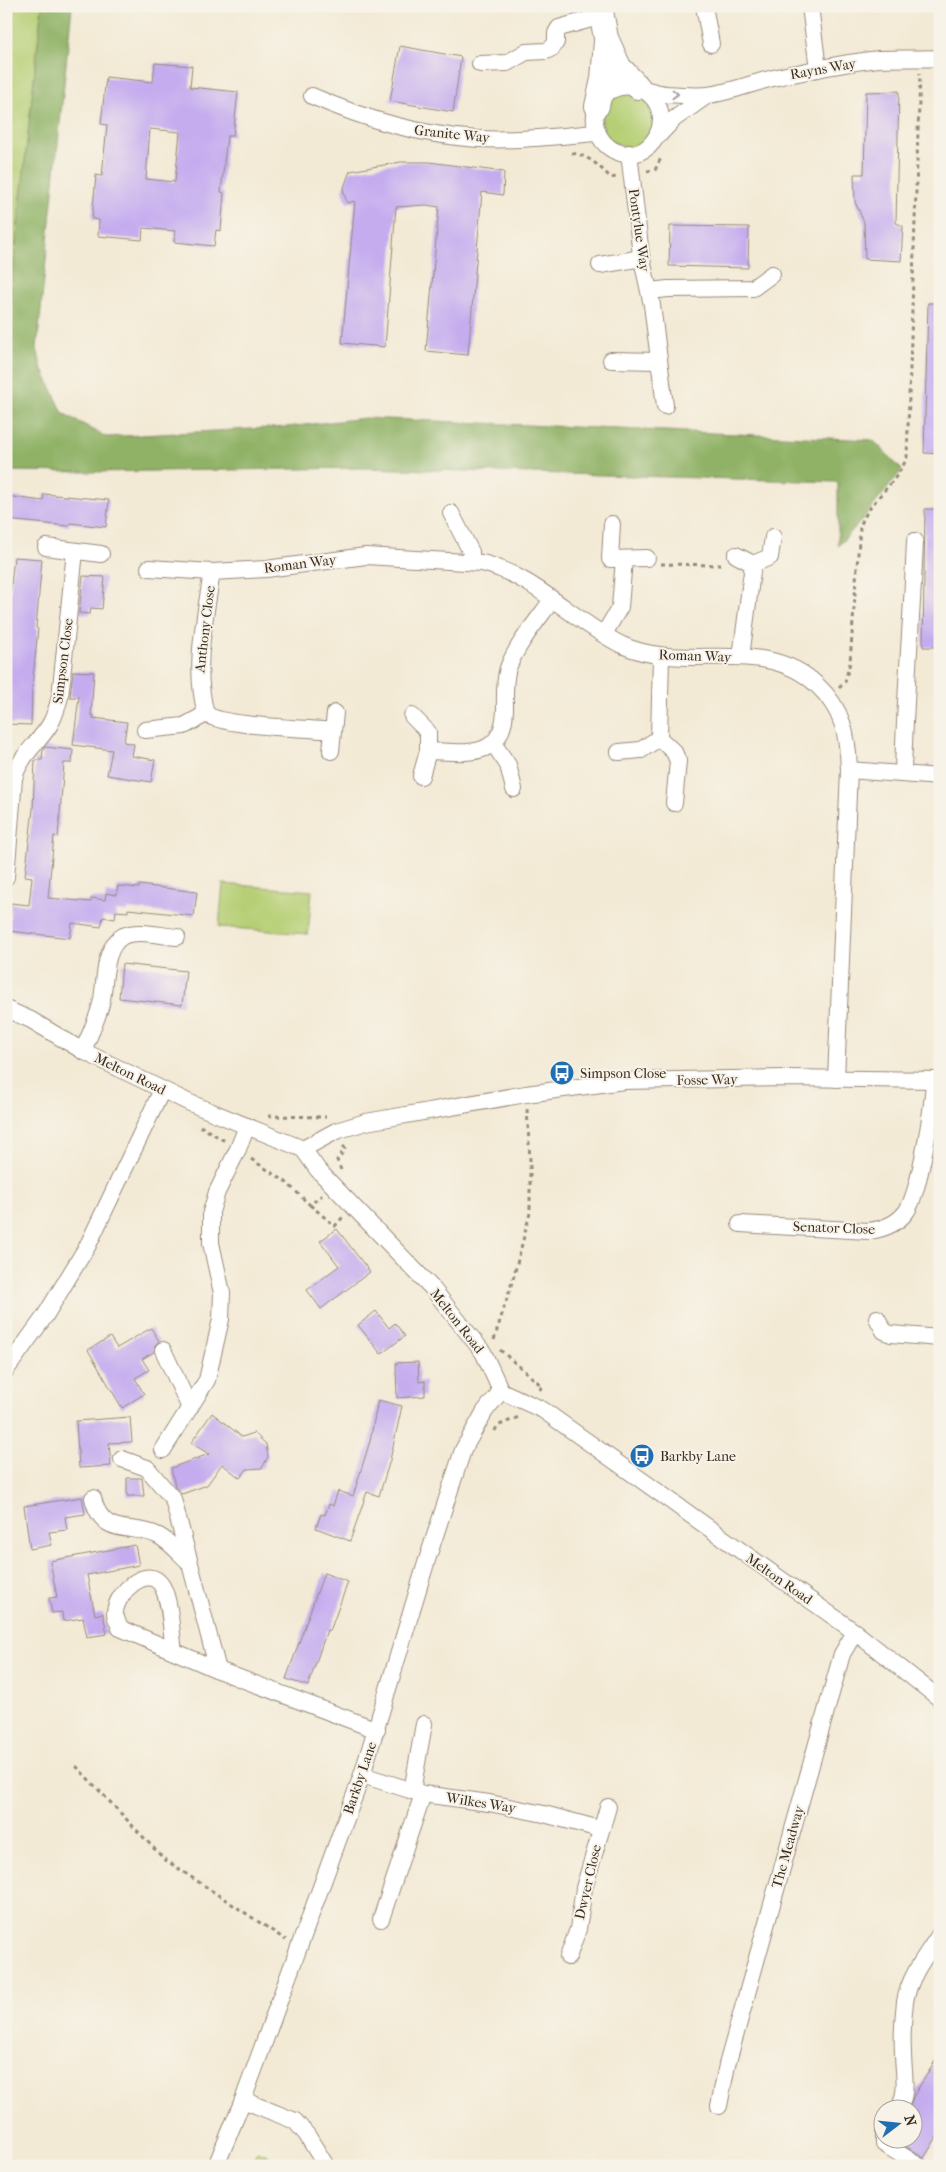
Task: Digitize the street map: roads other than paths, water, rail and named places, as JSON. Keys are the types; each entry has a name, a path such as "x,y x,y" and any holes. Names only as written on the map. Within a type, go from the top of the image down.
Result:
{"highway":[{"path":"603,20 619,68 640,88"},
{"path":"597,106 603,79 603,20"}],"street":[{"path":"704,6 711,44"},
{"path":"810,6 818,70"},
{"path":"480,64 507,63 526,52 546,51 552,48 556,42 556,33 559,28 603,20"},
{"name":"Rayns Way","path":"640,88 666,94 708,95 780,76 879,59 940,58"},
{"path":"625,86 640,88 652,96 658,105 662,119 658,136 650,145 640,151 629,154 610,148 600,140 597,133 594,122 597,106 603,97 614,89 625,86"},
{"name":"Rayns Way","path":"658,136 674,119 708,95"},
{"name":"Granite Way","path":"312,96 355,115 436,135 480,139 597,133"},
{"name":"Pontylue Way","path":"629,154 642,258 651,298 665,406"},
{"path":"600,265 642,258"},
{"path":"651,298 668,289 753,288 772,274"},
{"path":"611,360 658,361"},
{"path":"451,513 471,552 471,562"},
{"path":"604,634 620,607 617,559 612,524"},
{"path":"753,564 770,556 773,537"},
{"path":"903,773 915,541"},
{"path":"46,547 101,554"},
{"name":"Simpson Close","path":"6,878 14,778 23,757 48,727 56,712 60,697 75,551"},
{"path":"736,555 753,564"},
{"name":"Roman Way","path":"148,568 212,572 266,569 366,556 471,562 500,567 539,589 552,600 622,645 661,657 771,660 793,667 809,677 834,704 848,742 849,770 836,1080"},
{"path":"617,559 648,558"},
{"path":"741,658 753,564"},
{"name":"Anthony Close","path":"206,714 200,695 200,652 212,572"},
{"path":"428,750 474,752 486,748 499,736 504,721 508,669 513,656 552,600"},
{"path":"661,657 659,738 674,752 678,761 674,803"},
{"path":"331,751 335,713"},
{"path":"145,730 184,726 206,714 212,718 229,722 333,731"},
{"path":"412,716 428,732 428,750 421,776"},
{"path":"619,752 640,750 659,738"},
{"path":"493,743 508,765 514,789"},
{"path":"849,770 940,777"},
{"path":"83,1051 101,1004 106,965 113,945 124,936 138,933 177,937"},
{"name":"Melton Road","path":"6,1009 31,1020 83,1051 162,1090 303,1149 318,1170 432,1288 483,1352 502,1391 543,1410 855,1632 940,1699"},
{"name":"Fosse Way","path":"303,1149 336,1131 366,1122 526,1094 624,1081 786,1078 937,1080"},
{"name":"Senator Close","path":"740,1224 869,1231 883,1229 895,1222 906,1212 915,1194 937,1080"},
{"path":"9,1362 45,1316 88,1245 162,1090"},
{"path":"163,1450 207,1380 221,1320 222,1293 211,1243 211,1212 217,1192 247,1126"},
{"path":"877,1318 884,1331 891,1334 940,1338"},
{"path":"163,1350 190,1408"},
{"name":"Barkby Lane","path":"216,2166 244,2100 362,1775 426,1563 463,1450 485,1410 502,1391"},
{"path":"122,1459 147,1468 173,1499 218,1670"},
{"path":"93,1498 96,1509 103,1520 130,1530 159,1536 189,1562"},
{"path":"174,1651 166,1598 162,1585 156,1580 144,1578 132,1583 120,1597 115,1613 120,1628 218,1670 377,1730"},
{"name":"The Meadway","path":"719,2106 727,2065 842,1654 855,1632"},
{"path":"382,1919 418,1792 424,1724"},
{"name":"Wilkes Way","path":"362,1775 418,1792 544,1814 600,1829"},
{"name":"Dwyer Close","path":"568,1957 578,1929 584,1888 608,1807"},
{"path":"903,2100 905,2087 903,2030 907,1992 912,1979 940,1934"},
{"path":"244,2100 296,2121 326,2166"},
{"path":"894,2150 919,2166"}],"place":[{"name":"Simpson Close","path":"562,1073"},
{"name":"Barkby Lane","path":"642,1456"}]}
